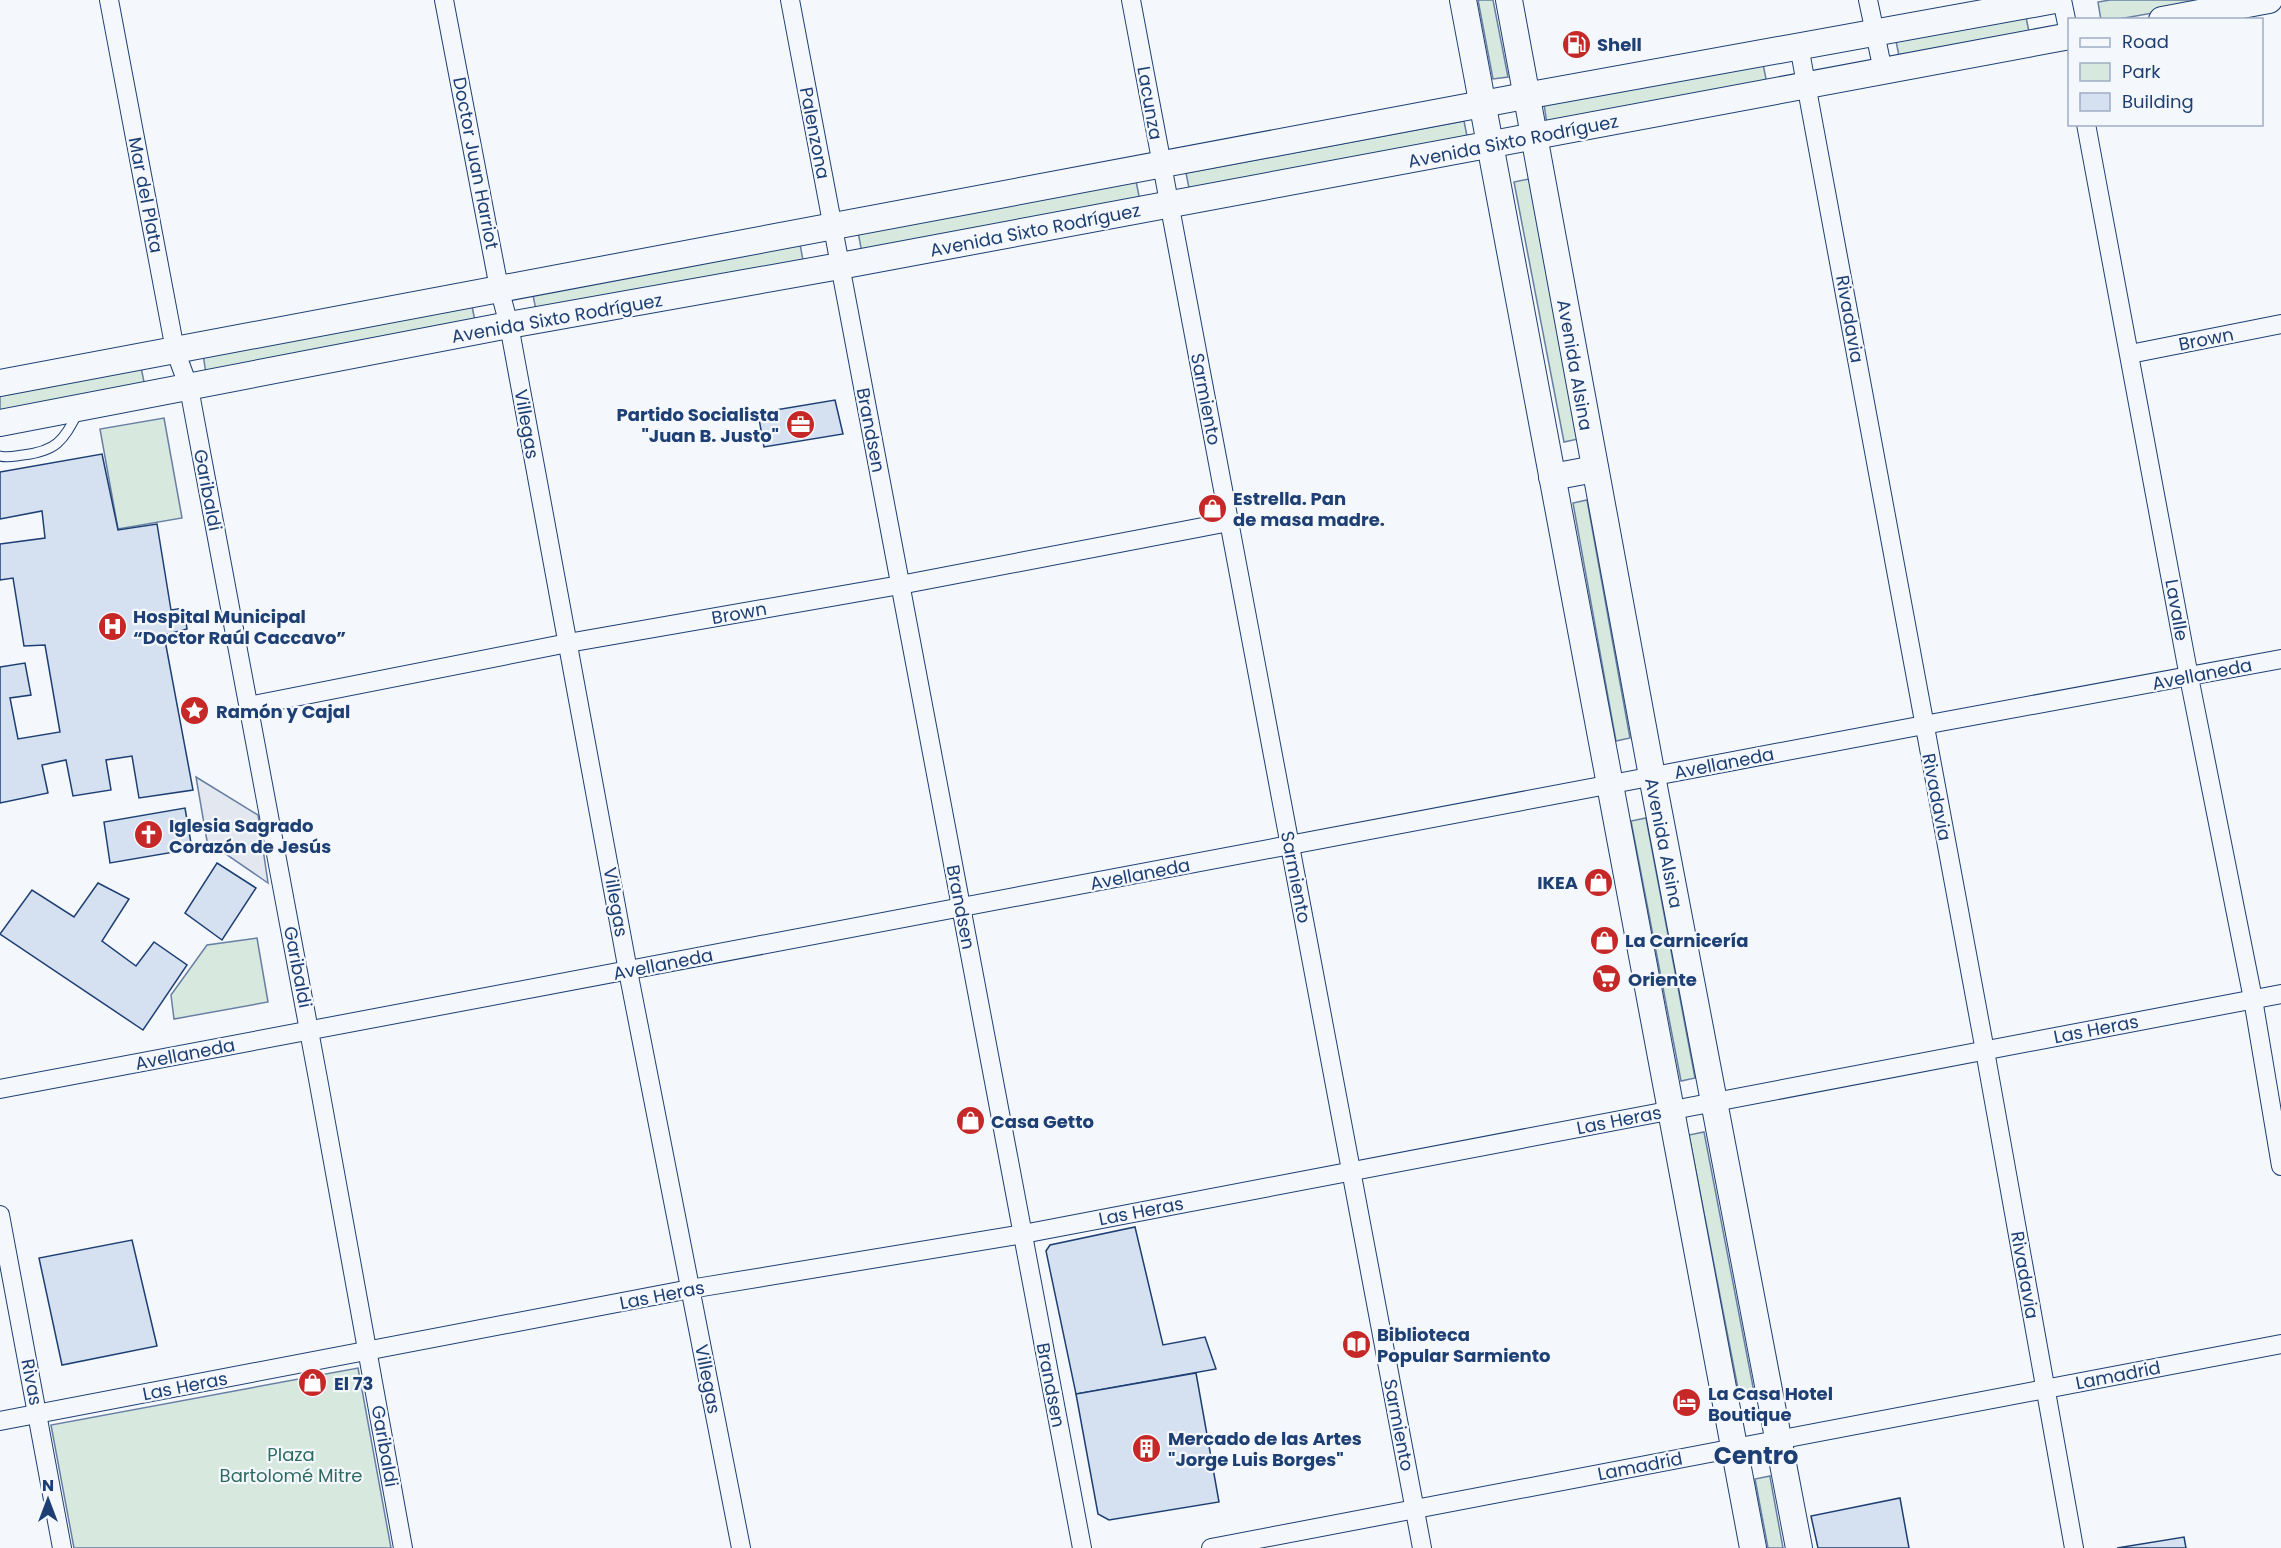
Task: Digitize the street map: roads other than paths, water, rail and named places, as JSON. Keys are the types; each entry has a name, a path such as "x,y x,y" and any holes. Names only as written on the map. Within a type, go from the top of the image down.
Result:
{"main road":[{"path":"1464,0 1753,1548"},
{"name":"Avenida Alsina","path":"1509,0 1652,777 1799,1548"},
{"path":"0,383 1482,106 1525,96 2055,0"},
{"path":"2170,18 2227,4 2269,0"},
{"name":"Avenida Sixto Rodríguez","path":"0,423 509,326 2068,37"},
{"path":"1552,477 1595,469"}],"street":[{"name":"Mar del Plata","path":"110,0 175,350 189,388"},
{"name":"Doctor Juan Harriot","path":"444,0 509,326"},
{"name":"Palenzona","path":"790,0 840,266"},
{"name":"Lacunza","path":"1131,0 1169,205"},
{"path":"1868,0 1883,71"},
{"path":"2062,0 2068,32"},
{"name":"Rivadavia","path":"1800,46 1985,1051 2073,1548"},
{"name":"Lavalle","path":"2086,126 2189,677 2253,999 2281,1166"},
{"name":"Sarmiento","path":"1169,205 1422,1548"},
{"name":"Brandsen","path":"840,266 1082,1548"},
{"name":"Brown","path":"2130,354 2281,324"},
{"name":"Villegas","path":"509,326 628,971 741,1548"},
{"name":"Garibaldi","path":"189,388 310,1029 403,1548"},
{"name":"Brown","path":"249,706 568,644 900,585 1229,522"},
{"name":"Avellaneda","path":"0,1089 1924,724 2281,659"},
{"name":"Las Heras","path":"0,1421 690,1289 1023,1234 2281,994"},
{"name":"Rivas","path":"0,1215 62,1548"},
{"name":"Lamadrid","path":"1211,1548 2281,1344"}],"lane":[{"path":"0,456 6,458 43,453 64,438 81,408"}],"place":[{"name":"Shell","path":"1576,44"},
{"name":"Partido Socialista \"Juan B. Justo\"","path":"800,424"},
{"name":"Estrella. Pan de masa madre.","path":"1212,508"},
{"name":"Hospital Municipal “Doctor Raúl Caccavo”","path":"112,626"},
{"name":"Ramón y Cajal","path":"195,711"},
{"name":"Iglesia Sagrado Corazón de Jesús","path":"148,835"},
{"name":"IKEA","path":"1599,882"},
{"name":"La Carnicería","path":"1604,940"},
{"name":"Oriente","path":"1607,979"},
{"name":"Casa Getto","path":"970,1121"},
{"name":"Biblioteca Popular Sarmiento","path":"1356,1344"},
{"name":"El 73","path":"313,1383"},
{"name":"La Casa Hotel Boutique","path":"1687,1403"},
{"name":"Mercado de las Artes \"Jorge Luis Borges\"","path":"1147,1448"}],"district":[{"name":"Centro","path":"1756,1455"}],"park label":[{"name":"Plaza Bartolomé Mitre","path":"291,1464"}]}
